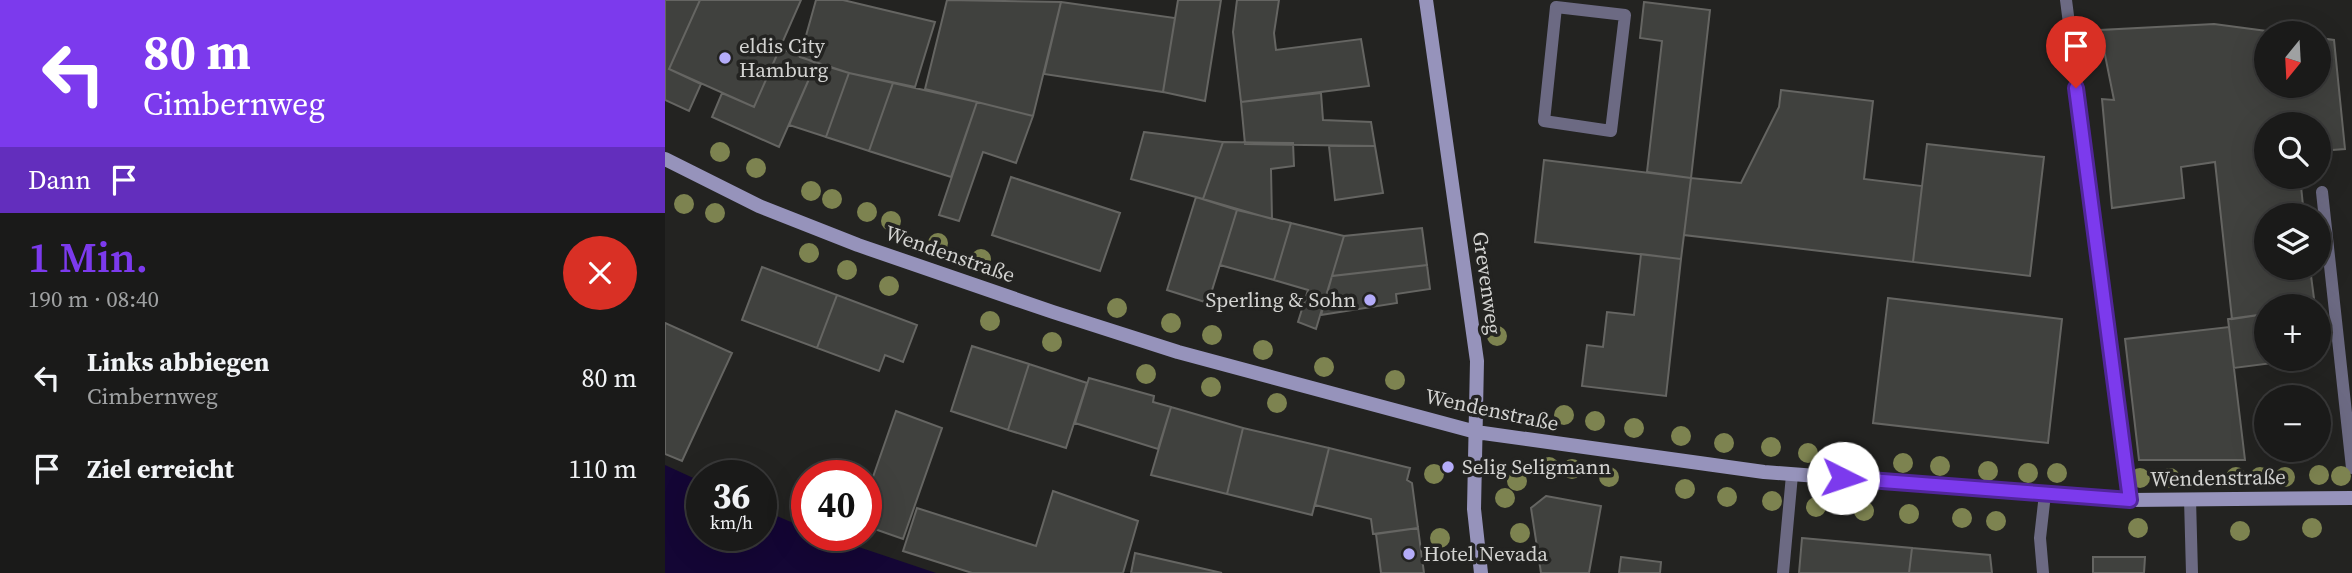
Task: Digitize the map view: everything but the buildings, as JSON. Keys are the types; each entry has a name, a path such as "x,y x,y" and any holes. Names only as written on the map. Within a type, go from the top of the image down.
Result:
{"street":[{"name":"Grevenweg","path":"1426,0 1477,361 1474,509 1481,573"},
{"name":"Wendenstraße","path":"665,159 759,206 858,245 1053,312 1191,356 1476,432 1792,475 2130,500 2352,498"}],"lane":[{"path":"2066,0 2130,500"},
{"path":"1571,4 1625,15 1611,131 1544,121 1556,6 1571,4"},
{"path":"2322,192 2352,468"},
{"path":"1783,573 1792,475"},
{"path":"2043,573 2040,538 2045,494"},
{"path":"2190,499 2192,573"}],"shaded area":[{"path":"665,465 686,475 686,551 777,551 777,516 791,522 791,551 871,551 936,573 665,573"}],"place":[{"name":"eldis City Hamburg","path":"725,58"},
{"name":"Sperling & Sohn","path":"1370,300"},
{"name":"Selig Seligmann","path":"1448,467"},
{"name":"Hotel Nevada","path":"1409,554"}],"route":[{"path":"1843,478 2130,500 2076,88"}]}
